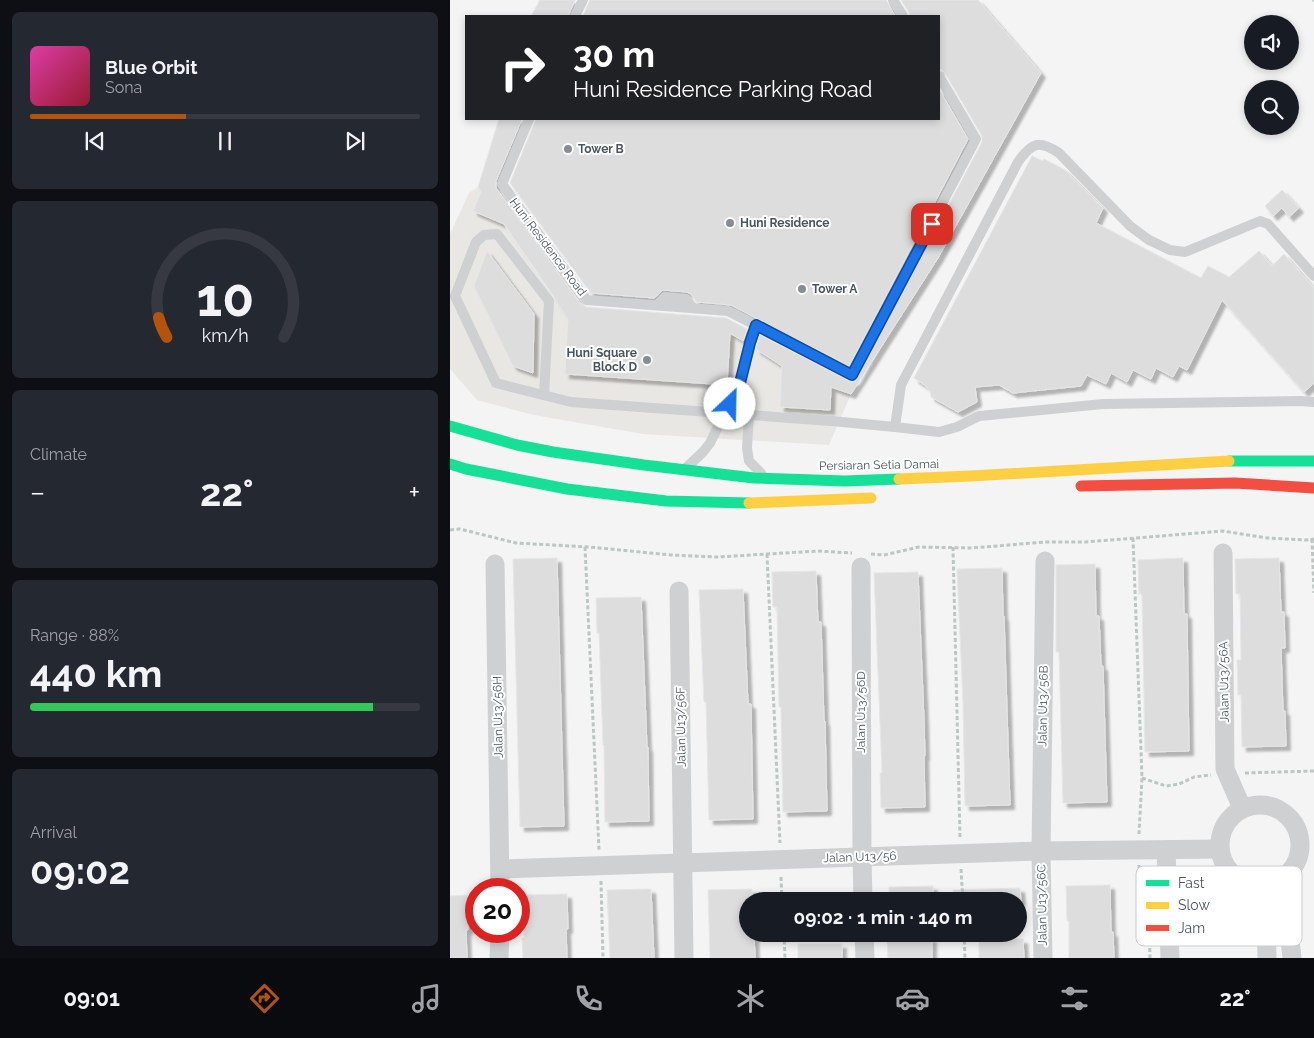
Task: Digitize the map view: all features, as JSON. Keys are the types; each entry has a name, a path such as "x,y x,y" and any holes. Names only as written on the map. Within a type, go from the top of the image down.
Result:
{"street":[{"path":"465,418 517,445"},
{"name":"Persiaran Setia Damai","path":"450,426 517,445 553,452 754,478 845,481 971,476 1228,460 1314,461"},
{"path":"450,466 567,489 666,501 747,503 880,498"},
{"path":"1066,486 1235,484 1314,488"},
{"name":"Jalan U13/56A","path":"1223,553 1225,770 1242,808"},
{"name":"Jalan U13/56D","path":"861,558 863,892"},
{"name":"Jalan U13/56B","path":"1041,851 1045,560"},
{"name":"Jalan U13/56H","path":"495,564 501,878"},
{"name":"Jalan U13/56F","path":"679,591 684,958"},
{"path":"1226,866 1220,850 1220,837 1224,825 1232,815 1242,808 1256,804 1270,805 1282,811 1292,820 1307,846 1294,866"},
{"path":"1166,850 1167,866"},
{"name":"Jalan U13/56","path":"501,869 1041,851 1220,850"},
{"name":"Jalan U13/56C","path":"1041,851 1043,958"},
{"path":"864,942 865,958"},
{"path":"499,958 500,943"}],"lane":[{"path":"576,15 583,0"},
{"path":"893,0 902,15"},
{"name":"Huni Residence Road","path":"530,120 502,184 587,300 728,311 852,375 976,139 940,78"},
{"path":"895,427 901,385 1018,162 1025,152 1033,146 1046,145 1059,153 1130,226 1149,240 1170,250 1185,252 1260,221 1268,224 1314,276"},
{"path":"544,395 549,301 497,234 484,236 476,242 455,296 496,383 571,402 750,415 939,432 957,427 979,416 1103,404 1314,402"},
{"path":"685,469 710,443 724,414 737,395 756,325"},
{"path":"737,395 750,415 749,462 766,478"}],"path":[{"path":"450,530 460,529 516,543 586,546 671,555 717,557 818,551 861,558 884,555 919,546 972,548 1133,538 1142,778 1138,850 1139,866"},
{"path":"1314,539 1312,540 1314,593"},
{"path":"586,546 603,958"},
{"path":"953,547 962,892"},
{"path":"767,554 782,892"},
{"path":"784,942 785,958"},
{"path":"964,942 965,958"}],"shaded area":[{"path":"478,187 564,313 641,329 735,336 783,366 851,394 829,445 643,434 534,415 477,400 450,369 450,234 469,193"}],"building":[{"path":"540,0 575,0 568,15 532,15"},
{"path":"590,0 886,0 894,15 583,15"},
{"path":"901,0 978,0 1041,73 938,258 851,394 831,387 830,410 780,407 782,366 756,349 760,335 849,381 853,382 856,380 982,142 982,136 945,73 940,69 940,15 910,15"},
{"name":"Huni Residence","path":"940,91 968,139 849,366 731,305 697,302 687,292 663,290 654,298 591,293 510,183 536,120 940,120"},
{"path":"499,120 522,120 496,181 496,188 581,304 586,307 726,318 747,329 743,341 730,333 727,385 565,374 568,319 504,224 473,211 481,192 478,187"},
{"path":"1032,156 1043,161 1044,159 1065,170 1103,208 1096,223 1201,278 1208,266 1229,277 1259,251 1272,266 1284,254 1314,288 1314,383 1304,392 1222,300 1187,370 1179,366 1173,377 1156,368 1151,379 1133,370 1127,382 1111,373 1106,384 1087,375 1081,386 1013,393 999,385 975,387 977,402 958,412 931,397 930,391 926,386 914,378"},
{"path":"1282,190 1299,208 1289,217 1282,208 1273,216 1265,206"},
{"path":"487,251 534,314 533,373 513,366 474,286"},
{"path":"557,558 564,826 520,827 513,559"},
{"path":"1183,558 1184,614 1187,614 1189,751 1145,752 1142,594 1139,594 1138,560"},
{"path":"1279,558 1281,612 1284,612 1285,648 1281,648 1286,746 1242,747 1241,695 1238,695 1237,660 1241,660 1240,594 1236,594 1235,559"},
{"path":"1095,564 1096,616 1099,616 1101,666 1103,666 1107,802 1063,803 1059,652 1056,652 1056,565"},
{"path":"1002,568 1010,805 965,806 957,569"},
{"path":"816,571 818,622 821,622 827,811 783,812 777,607 773,607 772,572"},
{"path":"918,572 924,721 925,807 881,808 880,773 882,773 874,573"},
{"path":"743,589 748,704 751,704 753,819 709,820 706,702 704,702 699,590"},
{"path":"641,597 648,747 649,821 605,822 604,745 596,598"},
{"path":"1110,885 1111,932 1113,932 1114,958 1069,958 1069,921 1067,921 1066,886"},
{"path":"933,886 933,892 889,892 889,887"},
{"path":"1020,888 1020,892 953,892 953,890"},
{"path":"651,889 654,958 610,958 607,890"},
{"path":"752,889 752,892 739,892 739,942 754,942 755,958 710,958 708,890"},
{"path":"567,894 567,958 523,958 522,943 530,943 530,895"},
{"path":"465,895 465,943 467,958 450,958 450,896"},
{"path":"887,942 932,942 932,958 888,958"},
{"path":"979,942 1023,942 1024,958 979,958"},
{"path":"798,944 842,944 842,958 798,958"}],"traffic: fast":[{"path":"450,426 517,445 553,452 754,478 845,481 899,479"},
{"path":"1229,461 1314,461"},
{"path":"450,464 466,469 567,489 666,501 749,503"}],"traffic: slow":[{"path":"899,479 1229,461"},
{"path":"749,503 871,498"}],"traffic: jam":[{"path":"1081,486 1235,483 1314,488"}],"place":[{"name":"Tower B","path":"568,149"},
{"name":"Huni Residence","path":"730,223"},
{"name":"Tower A","path":"802,289"},
{"name":"Huni Square Block D","path":"647,360"}],"route":[{"path":"730,404 737,395 756,325 852,375 932,224"}]}
